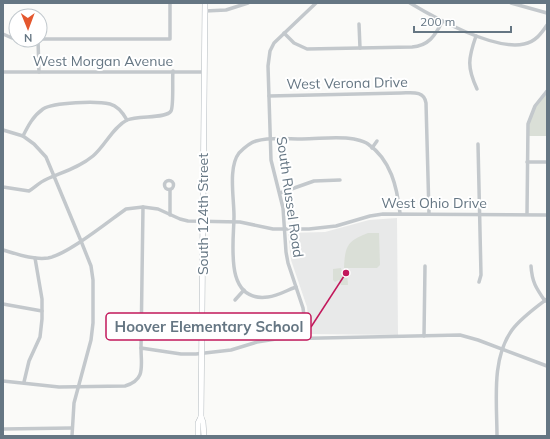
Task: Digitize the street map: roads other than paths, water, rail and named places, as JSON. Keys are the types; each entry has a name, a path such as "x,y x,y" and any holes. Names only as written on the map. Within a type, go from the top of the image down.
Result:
{"street":[{"path":"48,40 170,39 170,3"},
{"name":"South 124th Street","path":"204,436 201,417 205,3"},
{"path":"205,11 226,10 248,3"},
{"name":"South Russel Road","path":"306,338 304,308 288,263 285,248 283,208 271,160 268,66 269,55 274,43 316,3"},
{"path":"410,3 442,22 476,36 500,43 513,45 523,44 538,37 547,25"},
{"path":"511,3 547,13"},
{"path":"284,34 294,43 307,49 412,47 422,46 431,40 442,22"},
{"path":"359,24 360,48"},
{"path":"476,36 469,62 470,73 477,90"},
{"path":"39,48 39,72"},
{"path":"3,187 29,191 40,182 78,166 93,156 119,126 127,120 137,117 158,117 167,114 171,111 173,71"},
{"name":"West Morgan Avenue","path":"3,72 204,72"},
{"path":"527,214 527,132 530,116 538,100 547,91"},
{"name":"West Verona Drive","path":"269,96 418,93 424,97 426,103 429,214"},
{"path":"22,136 32,118 43,109 55,104 109,104 119,110 127,120"},
{"path":"3,130 22,136 34,144 46,157 91,266 94,300 91,340 73,409 72,436"},
{"path":"296,286 264,298 255,296 244,290 239,284 234,272 232,173 235,161 240,152 248,145 258,141 270,140 349,138 361,141 382,157 391,171 398,195 400,213"},
{"path":"372,148 377,141"},
{"path":"478,144 481,275 479,282"},
{"path":"527,162 547,162"},
{"path":"280,193 314,182 340,180"},
{"path":"170,190 170,215"},
{"path":"3,250 35,258 48,258 57,255 81,241 126,209 143,207 141,374 139,379 133,384 125,386 78,387 59,387 3,380"},
{"name":"West Ohio Drive","path":"143,207 158,209 188,221 247,223 284,230 326,228 370,216 400,213 547,215"},
{"path":"24,382 29,361 40,337 42,299 35,258"},
{"path":"424,336 425,266"},
{"path":"497,436 498,365 502,349 515,327 546,300 535,286 532,278 531,266"},
{"path":"235,300 244,290"},
{"path":"3,304 42,311"},
{"path":"141,348 181,354 202,354 231,350 271,340 378,336 466,336 547,366"},
{"name":"South 124th Street","path":"198,436 198,423 201,417"},
{"path":"3,429 72,428"}],"place":[{"name":"Hoover Elementary School","path":"346,273"}]}
